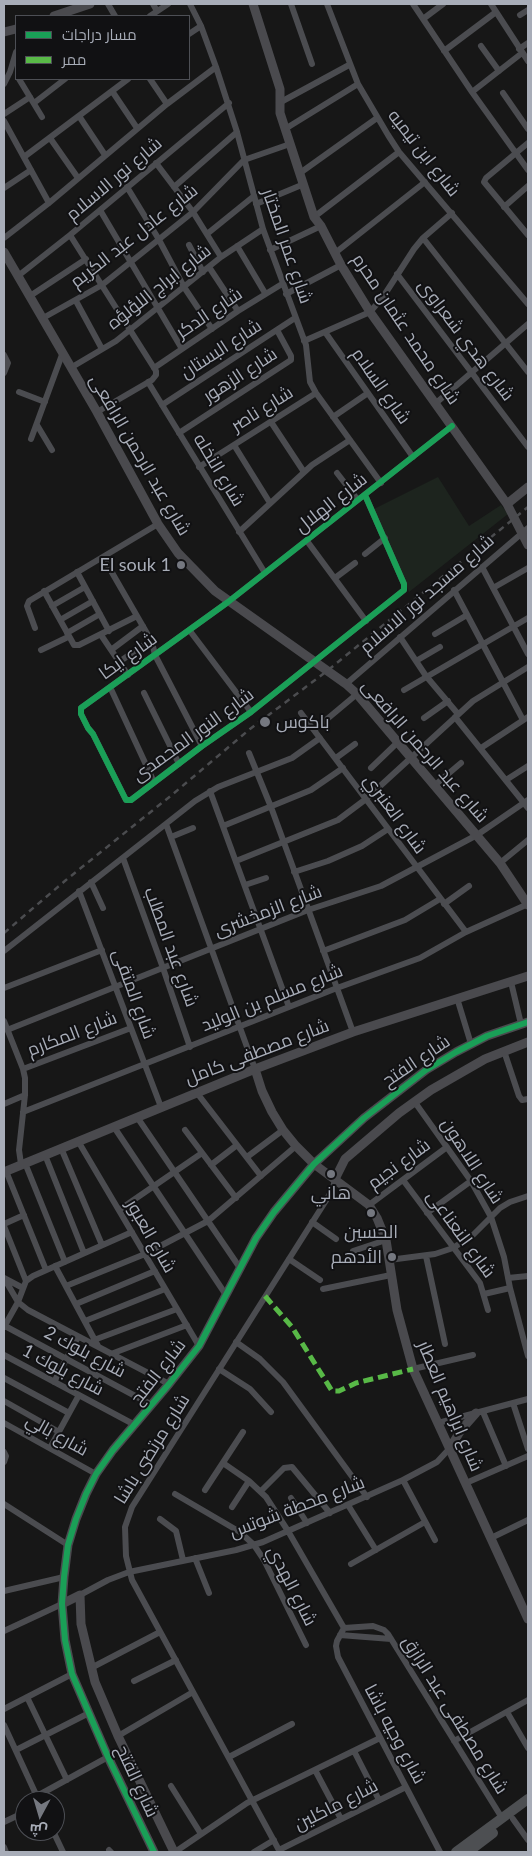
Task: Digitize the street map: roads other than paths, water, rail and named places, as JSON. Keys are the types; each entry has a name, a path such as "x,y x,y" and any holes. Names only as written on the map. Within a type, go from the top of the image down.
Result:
{"main road":[{"path":"468,1852 528,1799"},
{"path":"456,1852 528,1807"}],"street":[{"path":"69,14 90,4"},
{"path":"108,4 114,15"},
{"path":"153,4 157,11"},
{"path":"151,15 168,4"},
{"name":"شارع عمر المختار","path":"190,4 201,26 229,103 263,229 308,354 308,376 316,393 381,483"},
{"name":"شارع محمد عثمان محرم","path":"252,4 280,89 279,103 285,129 314,217 370,312 525,530 528,545"},
{"path":"292,4 312,64"},
{"name":"شارع ابن تيميه","path":"327,4 349,65 358,84 399,152 452,212 528,304"},
{"path":"413,4 472,92 528,170"},
{"path":"423,19 443,4"},
{"path":"491,4 528,61"},
{"path":"520,15 528,10"},
{"path":"444,51 496,12"},
{"path":"190,33 201,26"},
{"path":"472,92 499,71 528,43"},
{"path":"482,46 499,71"},
{"path":"4,84 15,56"},
{"path":"279,103 349,65"},
{"path":"12,67 15,73"},
{"path":"4,238 49,203 137,128 216,67"},
{"path":"20,80 42,117"},
{"path":"34,103 63,80"},
{"path":"24,157 127,80"},
{"path":"151,80 167,104"},
{"path":"285,129 358,84"},
{"path":"112,91 137,128"},
{"path":"503,93 528,129"},
{"path":"4,114 30,97"},
{"name":"شارع نور الاسلام","path":"18,276 229,103"},
{"path":"80,116 105,154"},
{"path":"300,173 377,118"},
{"path":"4,121 49,203"},
{"path":"174,187 237,132"},
{"path":"50,138 78,178"},
{"path":"528,143 484,180 485,185 528,235"},
{"name":"شارع عادل عبد الكريم","path":"43,318 102,285 158,238 193,212 244,160 290,144"},
{"path":"314,217 399,152"},
{"path":"156,163 193,212 221,257"},
{"path":"4,188 31,170"},
{"path":"335,253 425,182"},
{"path":"256,204 304,184"},
{"path":"504,207 528,186"},
{"path":"127,187 158,238 184,287 212,329"},
{"path":"207,234 254,196"},
{"path":"100,210 182,349"},
{"path":"304,341 370,312 383,297 423,238 452,212"},
{"path":"270,250 321,226"},
{"name":"شارع ابراج اللؤلؤه","path":"72,367 130,330 221,257 263,229"},
{"path":"70,235 154,368 156,375 148,382 98,412"},
{"path":"423,238 528,372"},
{"path":"189,245 202,272"},
{"path":"237,246 265,293"},
{"name":"شارع عبد الرحمن الرافعى","path":"4,252 7,264 18,276 72,367 158,524 189,567 214,592 346,684 357,694 500,863 528,904"},
{"path":"30,296 86,259"},
{"path":"286,294 341,265"},
{"path":"209,267 238,311"},
{"name":"شارع هدي شعراوى","path":"397,274 528,447"},
{"name":"شارع الدكر","path":"154,368 265,293 282,284"},
{"path":"76,301 102,349"},
{"name":"شارع البستان","path":"162,405 296,318"},
{"path":"436,404 528,324"},
{"name":"شارع الزهور","path":"179,433 291,360 291,356 277,330"},
{"name":"شارع السلام","path":"325,332 413,458"},
{"path":"31,439 63,352"},
{"path":"4,355 8,363 4,373"},
{"name":"شارع النخله","path":"148,382 265,573"},
{"path":"19,392 45,402"},
{"name":"شارع ناصر","path":"200,467 316,393"},
{"path":"333,417 368,393"},
{"path":"271,422 304,472"},
{"path":"37,425 52,450"},
{"name":"شارع الهلال","path":"228,602 452,426"},
{"path":"239,532 304,472 321,458 350,440"},
{"path":"234,445 270,503"},
{"path":"337,473 358,500"},
{"path":"507,504 528,487"},
{"path":"365,495 384,538 365,554"},
{"path":"36,628 28,603 44,591 158,524"},
{"name":"شارع مسجد نور الاسلام","path":"346,684 525,530"},
{"name":"شارع النور المحمدى","path":"83,707 81,708 81,714 93,734 123,798 128,801 131,800 202,746 252,712 403,591 405,587 384,538"},
{"path":"307,541 366,621"},
{"path":"103,557 151,640 155,655 202,746"},
{"path":"335,578 355,563"},
{"path":"482,567 528,654"},
{"path":"493,588 528,568"},
{"path":"77,572 109,631"},
{"path":"52,606 85,587"},
{"path":"454,590 502,682 525,719 481,748"},
{"path":"44,591 71,643 76,646 137,616"},
{"path":"60,620 93,601"},
{"name":"شارع ايكا","path":"83,707 228,602"},
{"path":"41,650 100,614"},
{"path":"435,634 467,615"},
{"path":"404,690 528,618"},
{"path":"111,650 142,626"},
{"path":"190,631 252,712"},
{"path":"101,635 128,675"},
{"path":"400,637 426,676 448,701 481,748 527,803"},
{"path":"119,662 151,640"},
{"path":"416,661 440,647"},
{"path":"236,862 338,820 366,799 457,715 482,695 528,667"},
{"path":"110,687 154,782"},
{"path":"144,693 179,764"},
{"path":"314,730 357,694"},
{"path":"424,718 448,701"},
{"name":"شارع العنبري","path":"301,712 416,868 466,932"},
{"path":"4,951 195,801 210,791 292,758 320,738"},
{"path":"371,768 399,742"},
{"path":"336,758 355,744"},
{"path":"249,753 271,807 353,1032"},
{"path":"435,784 461,763"},
{"path":"506,780 528,766"},
{"path":"223,826 311,790 343,768"},
{"path":"210,791 289,1007"},
{"name":"شارع الزمخشرى","path":"7,1030 261,928 381,886 477,835 527,803"},
{"path":"166,824 254,1069"},
{"path":"170,837 193,828"},
{"path":"294,872 356,848 388,829"},
{"path":"500,863 528,840"},
{"name":"شارع عبد المطلب","path":"123,858 190,1047"},
{"path":"245,885 266,878"},
{"path":"91,882 103,908"},
{"path":"323,951 405,920 469,886"},
{"name":"شارع المتقى","path":"79,891 161,1108"},
{"name":"شارع مسلم بن الوليد","path":"23,1112 336,988 420,958 466,932 528,904"},
{"path":"4,988 102,950"},
{"name":"شارع مصطفى كامل","path":"5,1171 254,1069 353,1032 528,976"},
{"path":"510,982 525,1023"},
{"path":"457,998 471,1044"},
{"path":"4,1021 23,1069 25,1095 19,1150 23,1164 65,1262"},
{"name":"شارع الفتح","path":"154,1852 108,1757 72,1674 65,1640 62,1604 68,1545 76,1519 96,1474 113,1450 199,1346 256,1238 274,1212 314,1164 380,1104 426,1070 471,1044 525,1023"},
{"name":"شارع المكارم","path":"23,1069 131,1028"},
{"name":"شارع الفتح","path":"335,1180 345,1159 414,1101 448,1079 504,1051 528,1042"},
{"path":"504,1051 519,1096 522,1100 528,1099"},
{"name":"شارع ابراهيم العطار","path":"254,1069 265,1098 283,1130 296,1146 314,1164 369,1205 377,1218 386,1240 401,1327 413,1369 528,1619"},
{"path":"197,1093 261,1176"},
{"path":"4,1104 25,1095"},
{"name":"شارع اللاهون","path":"414,1101 471,1181 491,1216 500,1243 528,1356"},
{"path":"137,1117 240,1268"},
{"path":"114,1127 226,1295"},
{"path":"185,1130 236,1198"},
{"path":"247,1157 283,1130"},
{"name":"شارع العبور","path":"78,1141 199,1346"},
{"path":"211,1164 237,1144"},
{"path":"66,1286 144,1254 208,1221 296,1146"},
{"name":"شارع نجيم","path":"369,1205 447,1147"},
{"path":"61,1148 102,1245"},
{"path":"119,1210 202,1153"},
{"path":"45,1155 84,1253"},
{"path":"5,1171 46,1270"},
{"name":"شارع مرتضى باشا","path":"280,1851 129,1572 124,1534 128,1513 330,1194 335,1180"},
{"name":"شارع النعناعى","path":"403,1180 426,1213 477,1278 488,1310"},
{"path":"426,1213 471,1181"},
{"path":"389,1260 426,1256 453,1248 473,1235 491,1216 510,1202 528,1196"},
{"path":"24,1215 4,1225 25,1284"},
{"path":"312,1222 336,1239"},
{"path":"4,1327 18,1302 25,1284 33,1276 132,1232"},
{"path":"353,1251 386,1240"},
{"path":"426,1256 445,1344"},
{"path":"289,1259 320,1280"},
{"path":"56,1266 98,1347"},
{"path":"76,1304 155,1271"},
{"path":"322,1290 391,1275"},
{"path":"508,1278 528,1276"},
{"path":"4,1278 25,1284"},
{"path":"4,1278 18,1302 28,1310 169,1384"},
{"path":"484,1294 510,1288"},
{"path":"85,1322 165,1289"},
{"path":"94,1340 177,1309"},
{"path":"111,1354 187,1325"},
{"name":"شارع بلوك 2","path":"4,1327 152,1405"},
{"path":"54,1382 78,1337"},
{"path":"236,1342 260,1359 284,1382 367,1497"},
{"path":"413,1369 473,1355"},
{"name":"شارع بلوك 1","path":"4,1356 135,1425"},
{"path":"219,1369 250,1389 271,1412"},
{"path":"4,1378 69,1413"},
{"path":"50,1448 79,1395"},
{"path":"438,1422 528,1399"},
{"path":"4,1401 59,1432"},
{"path":"514,1404 528,1449"},
{"path":"450,1448 461,1430 479,1413"},
{"path":"479,1413 506,1466"},
{"name":"شارع بالي","path":"4,1423 96,1474"},
{"path":"205,1490 243,1432"},
{"name":"شارع محطة شوتس","path":"62,1604 102,1582 129,1572 254,1545 404,1480 437,1462 450,1448"},
{"path":"4,1452 6,1456 4,1462"},
{"path":"466,1483 528,1456"},
{"path":"223,1463 261,1491 288,1531 344,1628"},
{"path":"261,1491 284,1468 292,1467 330,1513"},
{"path":"404,1480 435,1540"},
{"path":"232,1506 249,1481"},
{"name":"شارع الهدي","path":"175,1494 240,1532 254,1545 264,1560 306,1644"},
{"path":"290,1498 307,1523"},
{"path":"4,1504 68,1545"},
{"path":"348,1505 376,1550"},
{"path":"160,1520 176,1531 183,1560"},
{"path":"491,1538 528,1520"},
{"path":"351,1564 426,1522"},
{"path":"195,1558 209,1593"},
{"path":"4,1591 64,1577"},
{"name":"شارع الفتح","path":"80,1595 81,1624 90,1668 100,1696 174,1852"},
{"path":"4,1631 62,1604"},
{"name":"شارع مصطفى عبد الرازق","path":"344,1628 373,1626 384,1630 454,1741 507,1819 528,1840"},
{"name":"شارع وجيه باشا","path":"344,1628 336,1646 338,1657 440,1852"},
{"path":"90,1668 160,1632"},
{"path":"340,1635 391,1640"},
{"path":"134,1681 176,1660"},
{"path":"4,1709 72,1674"},
{"path":"118,1736 193,1692"},
{"path":"27,1698 67,1780"},
{"path":"454,1741 528,1700"},
{"path":"507,1712 528,1748"},
{"path":"16,1750 89,1713"},
{"path":"229,1757 292,1724"},
{"path":"4,1725 34,1791"},
{"path":"174,1852 252,1800 380,1738"},
{"path":"354,1751 379,1800"},
{"path":"50,1791 108,1757"},
{"path":"315,1770 341,1820"},
{"path":"171,1786 201,1834"},
{"name":"شارع ماكلين","path":"280,1851 406,1787"},
{"path":"254,1852 274,1840"},
{"path":"4,1847 6,1852"}],"railway":[{"path":"4,933 250,729 327,671 528,507"}],"place":[{"name":"El souk 1","path":"181,565"},
{"name":"باكوس","path":"265,722"},
{"name":"هاني","path":"331,1174"},
{"name":"الحسين","path":"371,1213"},
{"name":"الأدهم","path":"392,1257"}]}
